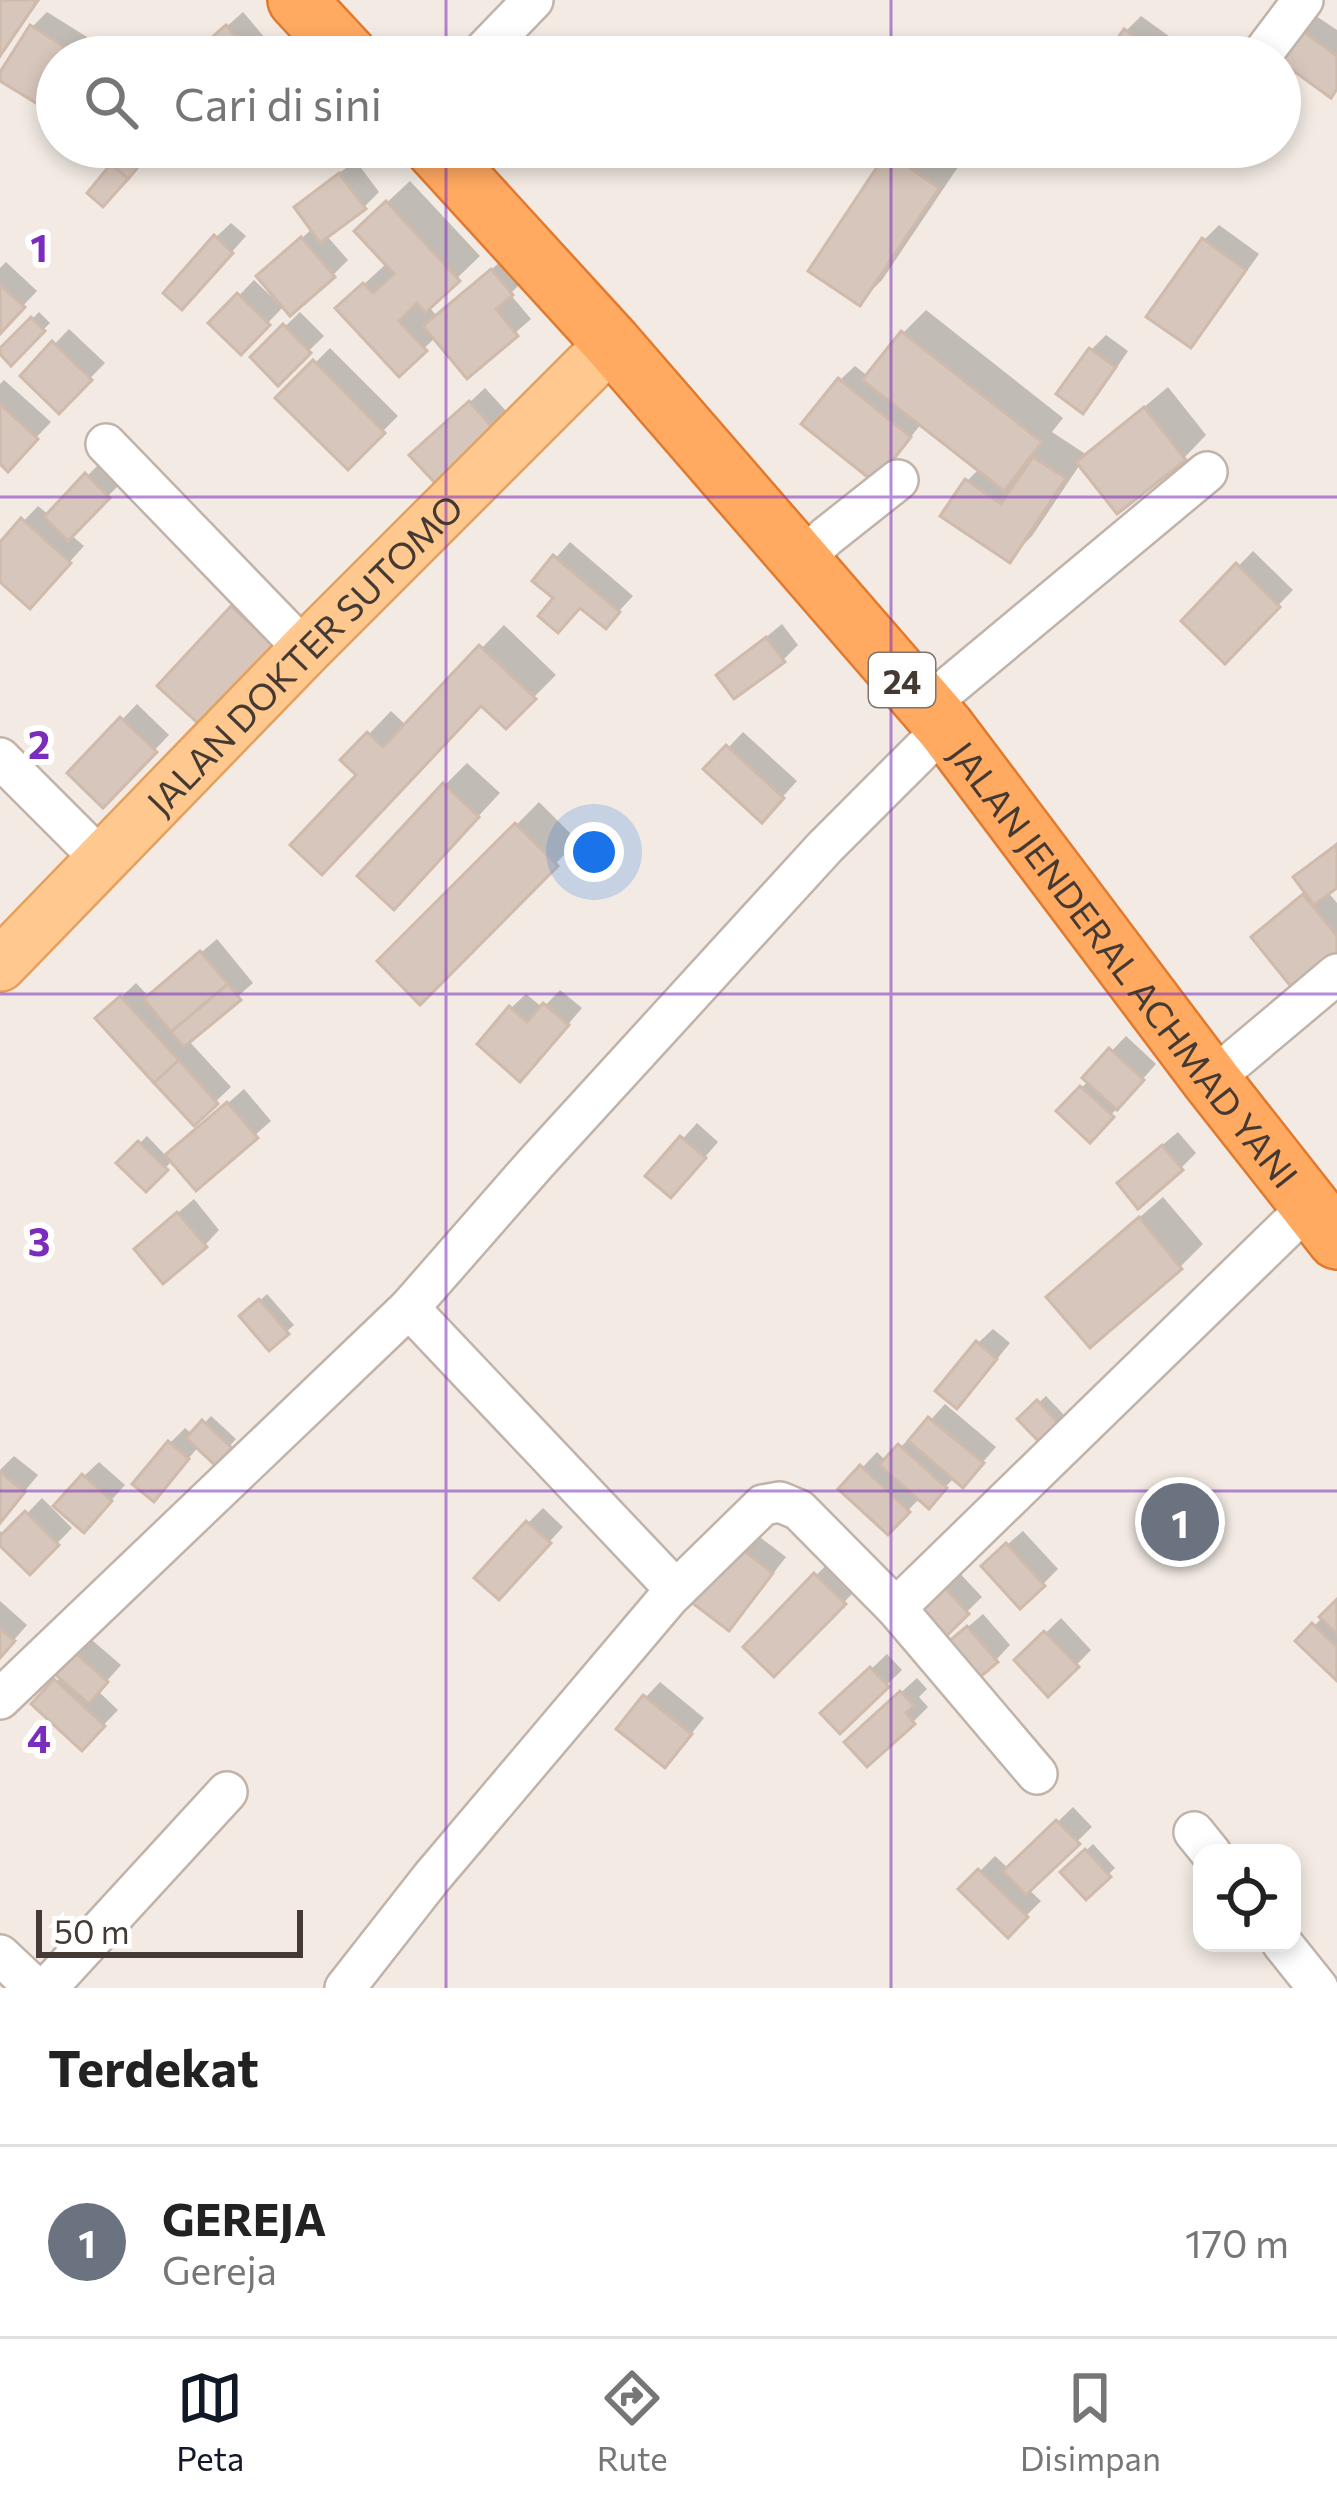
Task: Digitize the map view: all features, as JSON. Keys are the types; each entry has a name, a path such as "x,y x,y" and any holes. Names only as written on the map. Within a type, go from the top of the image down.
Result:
{"highway":[{"path":"297,0 330,36"},
{"name":"JALAN JENDERAL ACHMAD YANI","path":"452,168 612,343 935,717 1323,1223"}],"main road":[{"name":"JALAN DOKTER SUTOMO","path":"0,965 304,650 612,343"}],"street":[{"path":"498,36 532,0"},
{"path":"1276,36 1303,0"},
{"path":"106,444 304,650"},
{"path":"0,1699 409,1308 825,847 935,717 1207,472"},
{"path":"802,562 898,480"},
{"path":"0,758 102,860"},
{"path":"1211,1080 1337,974"},
{"path":"896,1608 1323,1223"},
{"path":"409,1308 676,1590"},
{"path":"345,1988 432,1877 676,1590 763,1504 780,1502 799,1510 896,1608 1037,1774"},
{"path":"47,1988 227,1792"},
{"path":"1289,1952 1318,1988"},
{"path":"0,1955 35,1988"}],"building":[{"path":"0,0 38,0 0,56"},
{"path":"30,25 47,36 36,36 36,103 0,81 0,72"},
{"path":"226,25 236,36 214,36"},
{"path":"1296,26 1337,56 1337,89 1331,98 1301,76 1301,36 1291,36"},
{"path":"108,168 116,168 128,179 103,207 87,193"},
{"path":"116,168 137,168 128,179"},
{"path":"876,168 910,168 939,188 860,306 808,271"},
{"path":"339,173 366,209 320,243 294,207"},
{"path":"386,201 460,281 425,313 417,303 399,321 427,351 399,377 335,308 363,283 373,293 394,274 354,231"},
{"path":"214,235 233,253 182,310 163,293"},
{"path":"301,237 335,277 290,316 256,276"},
{"path":"1202,238 1246,270 1191,348 1146,317"},
{"path":"491,269 513,295 496,309 518,336 467,379 423,326"},
{"path":"0,285 25,307 0,334"},
{"path":"237,293 270,325 241,355 208,323"},
{"path":"31,317 45,331 11,366 0,348"},
{"path":"283,324 311,353 278,386 250,357"},
{"path":"901,331 1042,442 1004,491 862,380"},
{"path":"52,341 92,380 59,414 20,376"},
{"path":"1089,348 1116,367 1083,414 1056,394"},
{"path":"313,360 385,433 348,470 275,398"},
{"path":"838,378 911,437 875,483 801,424"},
{"path":"469,401 494,429 435,483 409,455"},
{"path":"0,404 38,439 8,472 0,464"},
{"path":"1144,407 1186,460 1117,514 1076,462"},
{"path":"1033,457 1066,478 1010,563 940,516 965,479 1001,504"},
{"path":"85,473 110,498 68,541 44,517"},
{"path":"21,518 71,563 30,609 0,582 0,542"},
{"path":"553,555 620,612 606,629 580,608 558,633 538,616 553,598 532,581"},
{"path":"1236,563 1280,607 1225,664 1181,621"},
{"path":"231,606 274,646 201,726 157,686"},
{"path":"766,637 785,662 734,699 716,675"},
{"path":"479,645 536,699 506,729 481,706 322,875 290,845 356,775 340,760 367,732 383,747"},
{"path":"120,717 157,752 103,808 67,773"},
{"path":"726,745 784,798 762,823 703,769"},
{"path":"443,783 479,817 394,910 357,876"},
{"path":"515,823 558,866 420,1005 377,961"},
{"path":"1337,844 1337,888 1314,905 1293,877"},
{"path":"1303,894 1337,936 1337,969 1301,999 1251,937"},
{"path":"200,951 228,984 171,1032 144,999"},
{"path":"228,984 241,1000 184,1047 171,1032"},
{"path":"120,996 179,1060 154,1083 95,1018"},
{"path":"543,1003 569,1025 520,1082 477,1044 509,1006 527,1022"},
{"path":"1109,1048 1144,1080 1117,1110 1082,1078"},
{"path":"179,1060 218,1104 194,1126 154,1083"},
{"path":"1080,1086 1114,1117 1090,1143 1056,1111"},
{"path":"227,1102 258,1138 196,1191 165,1155"},
{"path":"680,1136 706,1158 671,1198 645,1176"},
{"path":"138,1141 168,1170 146,1192 116,1163"},
{"path":"1162,1145 1183,1170 1138,1209 1117,1183"},
{"path":"177,1212 207,1247 163,1284 134,1249"},
{"path":"1139,1217 1182,1269 1090,1348 1046,1297"},
{"path":"259,1299 289,1334 269,1351 239,1316"},
{"path":"976,1341 997,1359 957,1409 935,1391"},
{"path":"1037,1400 1061,1426 1041,1444 1017,1419"},
{"path":"928,1417 984,1463 963,1488 908,1441"},
{"path":"202,1420 232,1448 216,1466 186,1438"},
{"path":"168,1441 189,1459 154,1502 132,1484"},
{"path":"898,1444 947,1488 929,1509 879,1465"},
{"path":"860,1465 910,1512 888,1535 838,1489"},
{"path":"0,1472 25,1492 0,1523"},
{"path":"82,1474 112,1501 84,1533 53,1506"},
{"path":"25,1511 59,1545 30,1575 0,1546 0,1536"},
{"path":"526,1521 551,1543 499,1600 474,1578"},
{"path":"1006,1543 1045,1586 1020,1609 981,1566"},
{"path":"735,1544 773,1573 729,1631 691,1602"},
{"path":"814,1573 846,1604 774,1677 743,1647"},
{"path":"936,1578 969,1614 940,1642 907,1606"},
{"path":"1337,1599 1337,1634 1319,1617"},
{"path":"1312,1623 1337,1647 1337,1681 1295,1641"},
{"path":"967,1626 998,1662 967,1688 936,1652"},
{"path":"0,1629 15,1641 0,1658"},
{"path":"1044,1631 1079,1667 1048,1697 1014,1660"},
{"path":"70,1648 108,1682 89,1704 50,1670"},
{"path":"870,1667 889,1687 840,1734 820,1713"},
{"path":"54,1679 105,1726 82,1751 31,1704"},
{"path":"900,1691 914,1706 906,1713 915,1724 867,1767 844,1742"},
{"path":"643,1695 692,1734 665,1768 616,1729"},
{"path":"1056,1820 1080,1844 1026,1895 1003,1871"},
{"path":"1085,1849 1111,1877 1086,1900 1060,1872"},
{"path":"978,1869 1028,1917 1008,1938 958,1889"}],"place":[{"name":"GEREJA","path":"1180,1522"}]}
